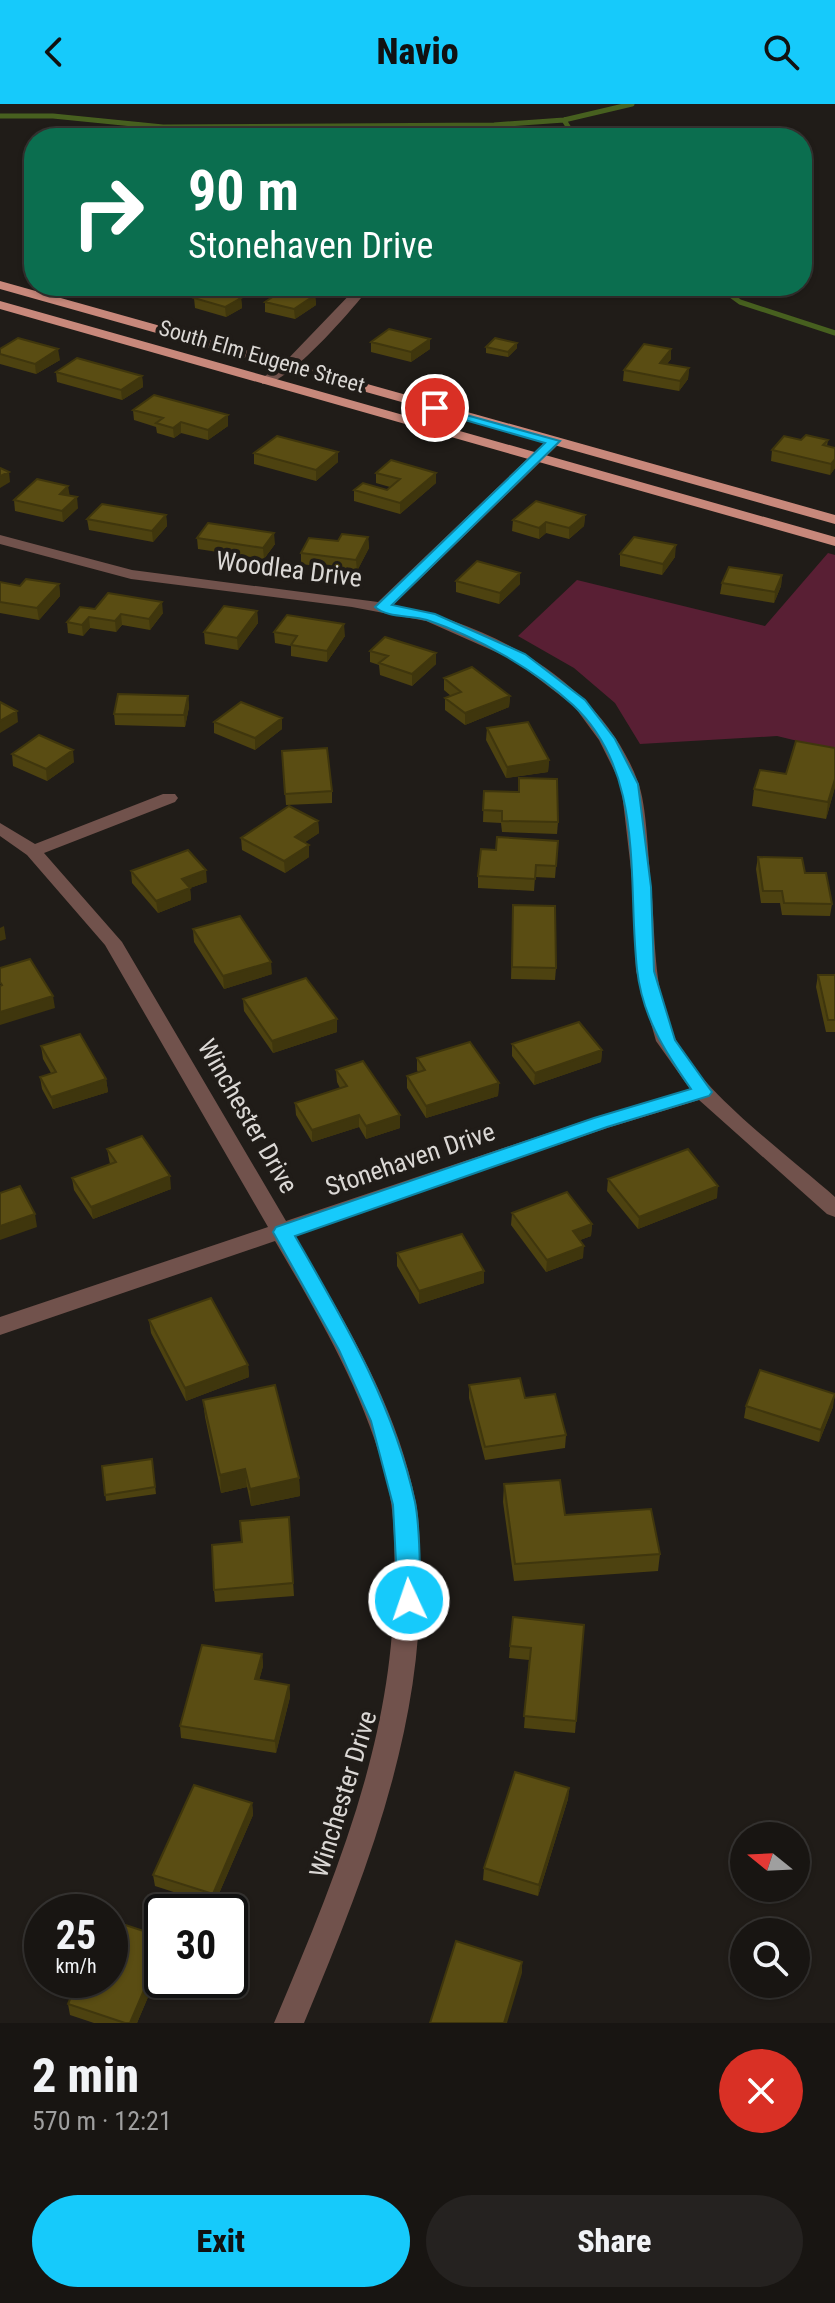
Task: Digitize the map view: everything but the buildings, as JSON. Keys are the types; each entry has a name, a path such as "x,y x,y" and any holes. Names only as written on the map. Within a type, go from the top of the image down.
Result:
{"main road":[{"name":"South Elm Eugene Street","path":"0,285 24,292"},
{"name":"South Elm Eugene Street","path":"39,296 835,520"},
{"name":"South Elm Eugene Street","path":"0,305 835,542"}],"street":[{"path":"267,381 289,366 356,296"},
{"path":"382,607 554,441"},
{"name":"Woodlea Drive","path":"0,539 131,574 382,607 430,617 520,657 580,703 607,739 630,784 642,887 646,971 666,1041 703,1092 835,1209"},
{"path":"33,851 169,798"},
{"name":"Winchester Drive","path":"0,828 33,851 113,942 349,1349 382,1421 404,1505 409,1600 397,1720 370,1818 289,2023"},
{"name":"Stonehaven Drive","path":"0,1326 600,1123 703,1092"}],"shaded area":[{"path":"828,553 835,555 835,750 777,736 640,744 615,703 574,668 518,636 577,580 765,626"}],"waterway":[{"path":"564,120 632,104"},
{"path":"0,116 53,116 163,127 494,125 564,120"},
{"path":"564,120 569,128"},
{"path":"732,296 740,302 835,333"}],"route":[{"path":"409,1600 404,1505 382,1421 349,1349 283,1232 600,1123 703,1092 666,1041 646,971 642,887 630,784 607,739 580,703 520,657 430,617 382,607 554,441 435,408"}]}
